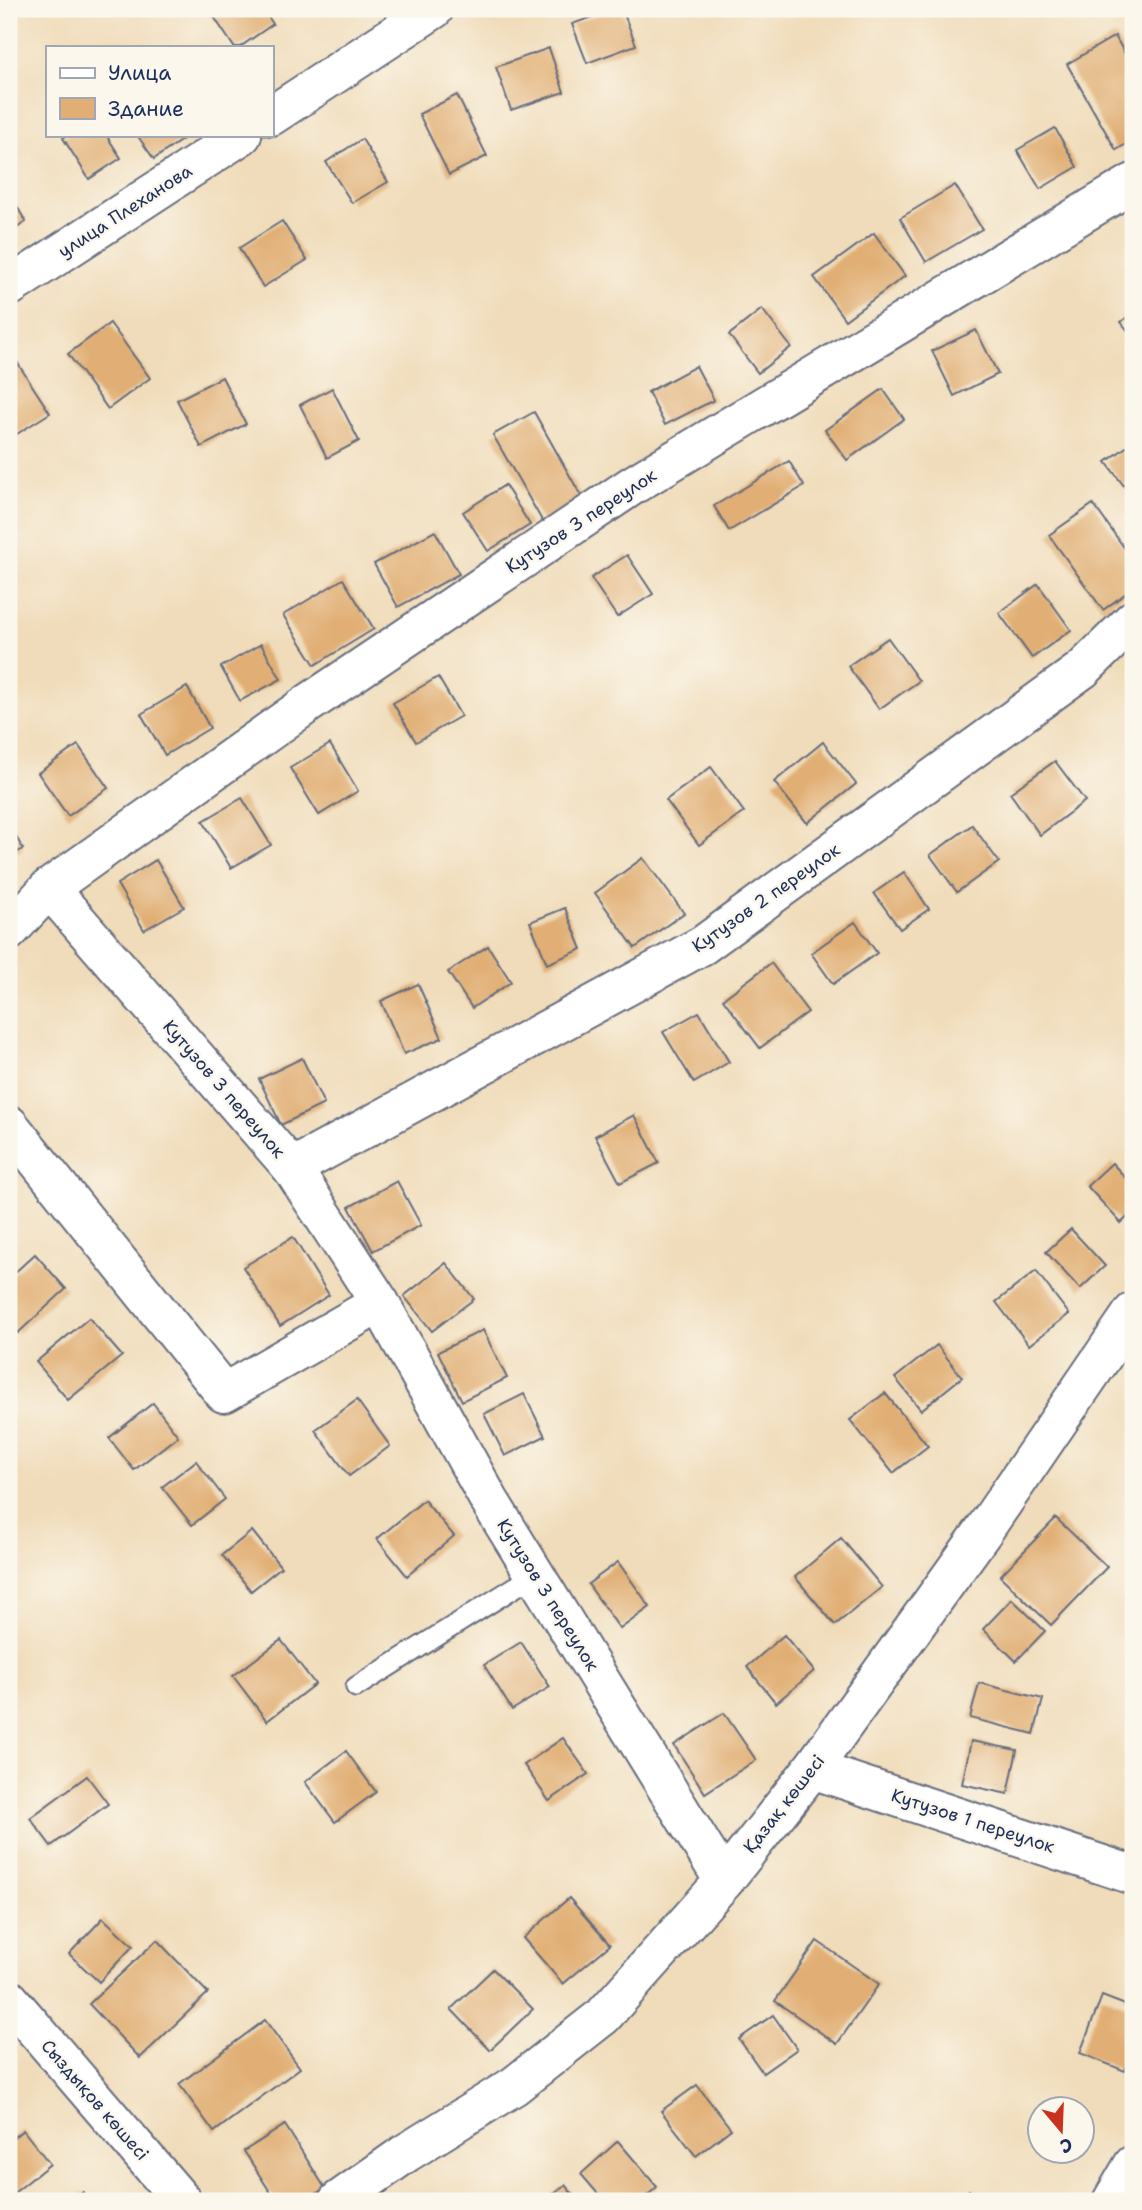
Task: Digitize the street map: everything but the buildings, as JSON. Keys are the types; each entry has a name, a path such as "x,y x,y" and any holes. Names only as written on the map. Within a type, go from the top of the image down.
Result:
{"street":[{"path":"273,115 434,9"},
{"name":"улица Плеханова","path":"9,287 240,136"},
{"name":"Кутузов 3 переулок","path":"9,931 49,888 309,703 633,485 1133,183"},
{"name":"Кутузов 2 переулок","path":"292,1168 703,945 1083,670 1133,620"},
{"name":"Кутузов 3 переулок","path":"49,888 292,1168 380,1304 489,1500 724,1881"},
{"path":"9,1125 224,1393 380,1304"},
{"name":"Қазақ көшесі","path":"338,2201 406,2153 514,2086 603,2016 724,1881 812,1769 982,1533 1133,1312"},
{"name":"Кутузов 1 переулок","path":"812,1769 1133,1875"},
{"name":"Сыздықов көшесі","path":"9,1999 182,2201"},
{"path":"1112,2201 1133,2165"}],"lane":[{"path":"356,1687 536,1574"}]}
